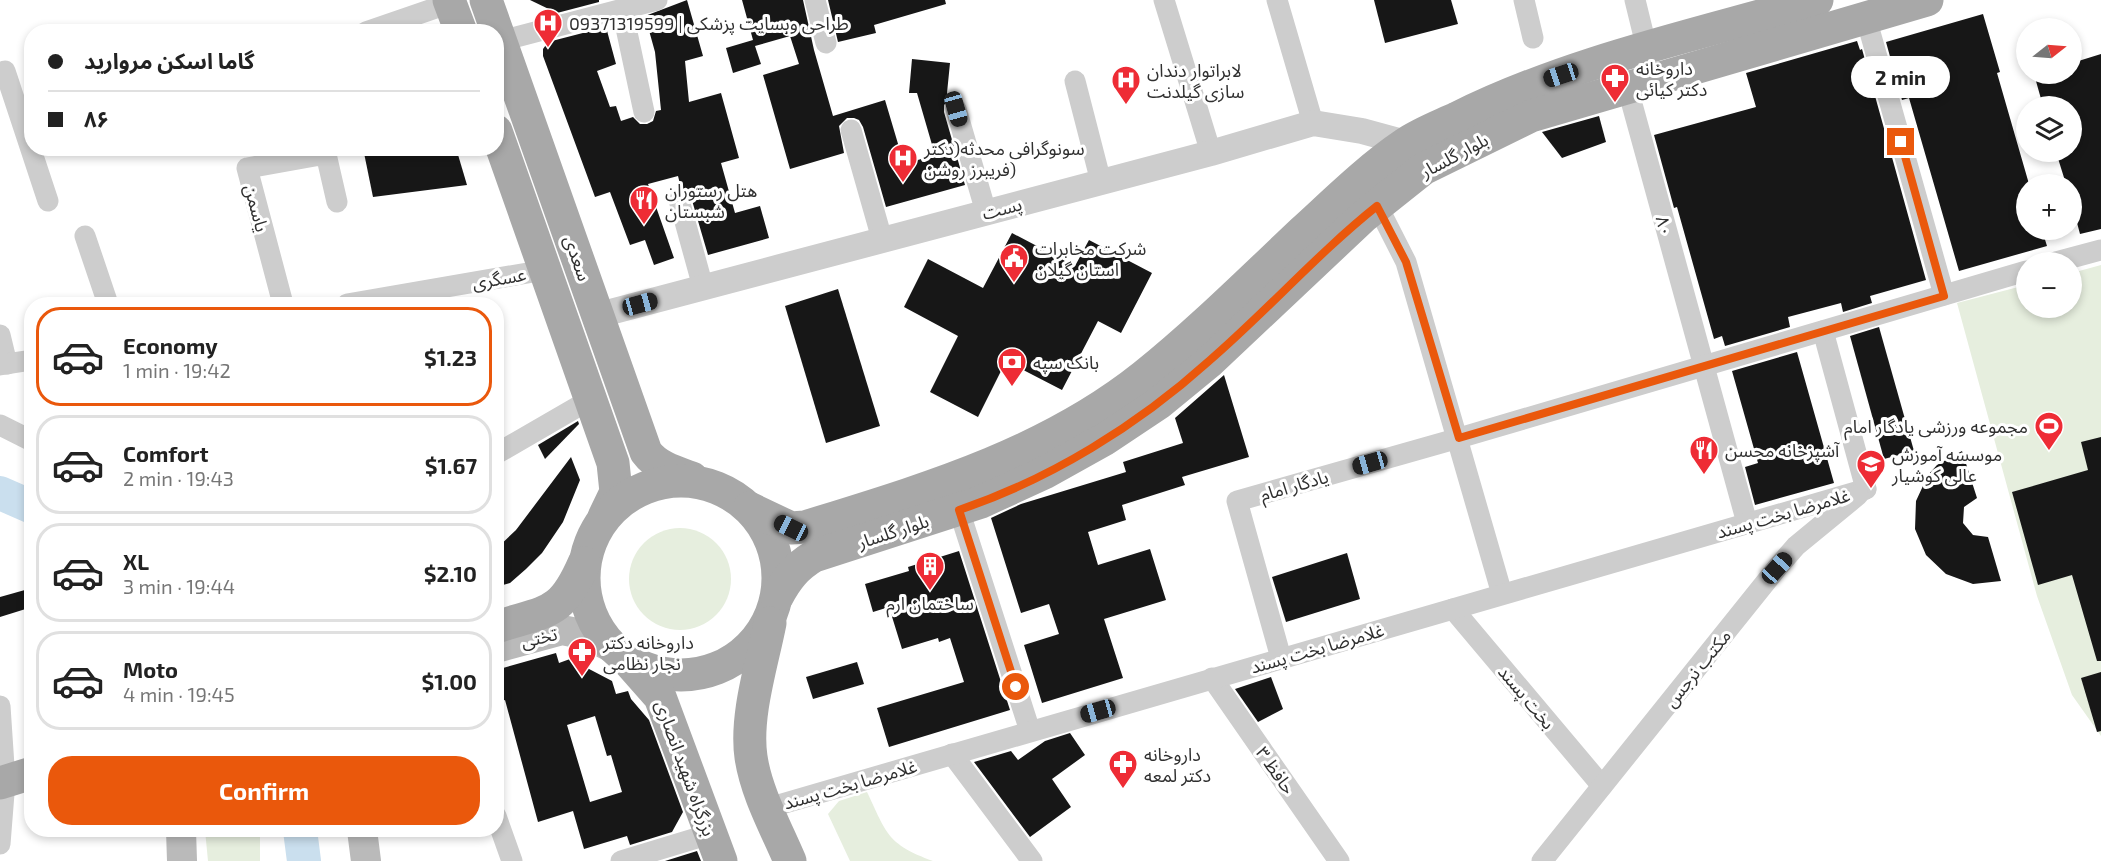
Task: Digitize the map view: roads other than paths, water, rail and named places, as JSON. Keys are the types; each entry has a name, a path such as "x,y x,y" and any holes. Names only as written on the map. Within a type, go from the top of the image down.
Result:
{"main road":[{"name":"سعدی","path":"486,0 495,24"},
{"name":"بلوار گلسار","path":"749,508 791,528 805,526 970,474 1030,446 1089,413 1141,378 1189,338 1344,193 1406,143 1478,107 1536,83 1816,0"},
{"name":"بلوار گلسار","path":"774,606 789,576 799,565 814,556 981,502 1044,474 1105,439 1159,403 1209,362 1377,206 1423,169 1531,116 1627,86 1928,0"},
{"name":"سعدی","path":"504,49 646,452 652,460 664,467 705,483"},
{"name":"سعدی","path":"504,154 613,463 617,483 616,492 598,526"},
{"path":"774,606 758,638 726,665 706,672 685,675 664,674 638,665 617,651 601,633 589,607 584,580 586,559 598,526 616,506 643,488 674,480 705,483 729,493 749,508 762,523 773,546 778,571 774,606 751,717 750,738 753,769 790,861"},
{"name":"تختی","path":"504,624 554,608 566,599 586,559"},
{"name":"تختی","path":"504,646 562,630 587,635 617,651"},
{"name":"بزرگراه شهید انصاری","path":"617,651 660,697 716,847"},
{"path":"181,837 182,861"},
{"path":"363,837 366,861"},
{"path":"378,861 380,837"}],"street":[{"path":"504,40 609,8 657,0"},
{"path":"815,0 826,43"},
{"path":"1164,0 1211,153"},
{"path":"1276,0 1313,123"},
{"path":"1524,0 1533,38"},
{"path":"1635,0 1647,49"},
{"path":"609,8 644,112"},
{"path":"399,24 453,11"},
{"path":"1866,18 1944,296"},
{"path":"5,71 24,127"},
{"path":"1075,81 1101,182"},
{"name":"۸۰","path":"1627,86 1747,523"},
{"path":"956,109 986,212"},
{"name":"پست","path":"599,315 1211,153 1313,123 1362,131 1406,143"},
{"path":"851,130 882,239"},
{"path":"34,156 48,201"},
{"name":"یاسمن","path":"281,297 247,168 315,156"},
{"name":"یاسمن","path":"326,156 337,202"},
{"path":"679,200 703,287"},
{"path":"1377,206 1406,262 1459,438 1502,594"},
{"path":"85,236 106,297"},
{"path":"2082,255 2101,250"},
{"name":"عسگری","path":"388,297 545,270"},
{"name":"یادگار امام","path":"1281,658 1237,501 2016,274"},
{"path":"1823,331 1866,489"},
{"path":"0,335 4,364 24,361"},
{"path":"504,449 591,399"},
{"path":"0,425 24,437"},
{"name":"غلامرضا بخت پسند","path":"768,808 1866,489"},
{"name":"مکتب نرجس","path":"1542,861 1796,546 1866,489"},
{"path":"959,510 1030,731"},
{"path":"1783,513 1789,516 1797,526 1799,533 1796,546"},
{"name":"بخت پسند","path":"1453,609 1602,786"},
{"name":"حافظ ۳","path":"1212,678 1339,861"},
{"path":"0,706 12,779 0,844"},
{"path":"952,754 1032,861"},
{"path":"503,837 512,861"},
{"path":"621,861 716,847"}],"waterway":[{"path":"0,493 24,504"},
{"path":"301,837 304,861"}],"place":[{"name":"09371319599 | طراحی وبسایت پزشکی","path":"548,48"},
{"name":"داروخانه دکتر کیائی","path":"1615,104"},
{"name":"لابراتوار دندان سازی گیلدنت","path":"1126,106"},
{"name":"سونوگرافی محدثه(دکتر فریبرز روشن)","path":"903,184"},
{"name":"هتل رستوران شبستان","path":"644,226"},
{"name":"شرکت مخابرات استان گیلان","path":"1014,284"},
{"name":"بانک سپه","path":"1012,388"},
{"name":"مجموعه ورزشی یادگار امام","path":"2049,452"},
{"name":"آشپزخانه محسن","path":"1704,476"},
{"name":"موسسه آموزش عالی کوشیار","path":"1871,490"},
{"name":"ساختمان ارم","path":"930,592"},
{"name":"داروخانه دکتر نجار نظامی","path":"582,678"},
{"name":"داروخانه دکتر لمعه","path":"1123,790"}]}
